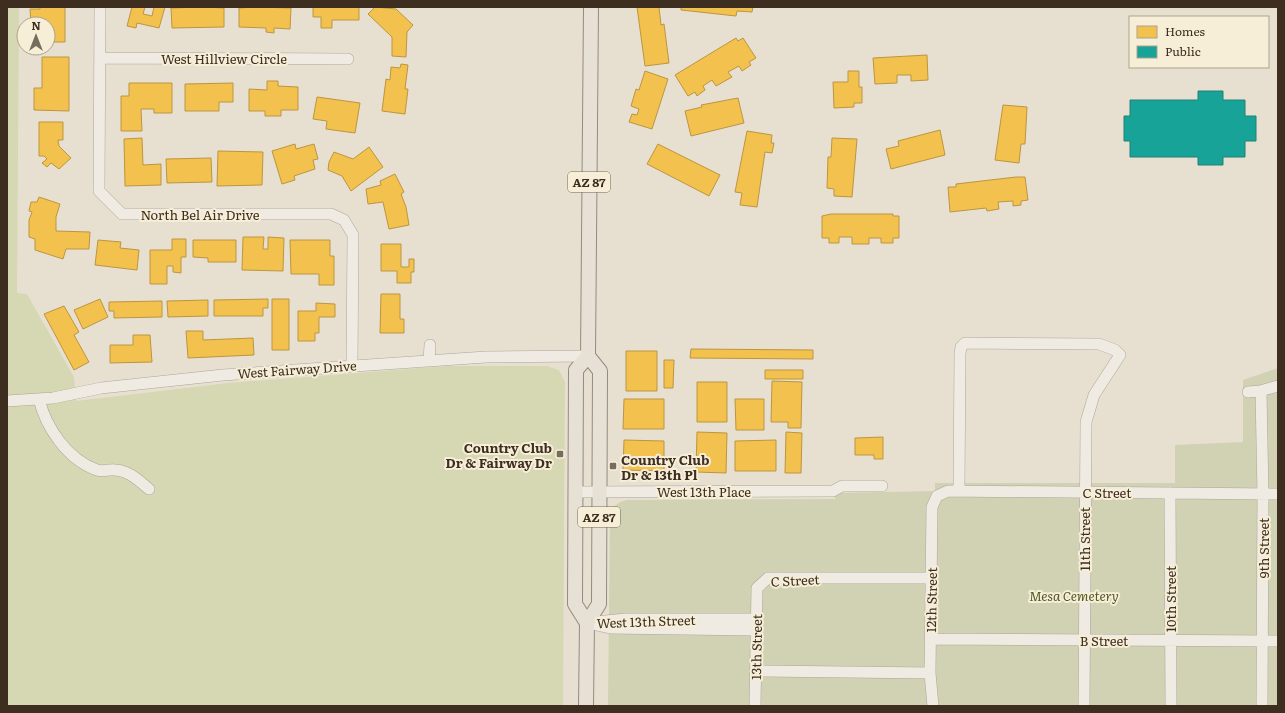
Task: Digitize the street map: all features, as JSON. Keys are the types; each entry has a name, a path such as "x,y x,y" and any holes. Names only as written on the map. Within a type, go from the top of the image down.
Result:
{"main road":[{"name":"AZ 87","path":"588,356 576,370 575,492 575,604 587,623 599,604 600,371 588,356 590,7"},
{"path":"586,706 587,623"}],"street":[{"name":"North Bel Air Drive","path":"100,7 99,191 122,214 331,214 344,220 353,235 352,366"},
{"name":"West Hillview Circle","path":"100,58 348,59"},
{"name":"11th Street","path":"959,491 961,347 965,343 1099,344 1115,350 1120,355 1094,395 1087,412 1084,492 1084,706"},
{"path":"429,360 430,345"},
{"name":"West Fairway Drive","path":"7,401 40,399 101,388 223,374 486,357 588,356"},
{"path":"1248,392 1262,391 1278,386"},
{"name":"9th Street","path":"1262,391 1262,706"},
{"path":"40,399 42,409 54,434 69,451 88,466 99,471 115,470 128,472 149,489"},
{"name":"West 13th Place","path":"575,492 833,491 842,486 882,486"},
{"name":"C Street","path":"937,496 948,491 1278,494"},
{"name":"10th Street","path":"1170,493 1171,706"},
{"name":"12th Street","path":"933,706 930,673 932,507 937,496"},
{"name":"C Street","path":"757,588 768,578 931,578"},
{"name":"13th Street","path":"755,706 757,588"},
{"name":"West 13th Street","path":"587,623 626,619 756,625"},
{"name":"B Street","path":"931,639 1278,640"},
{"path":"755,671 930,673"}],"green space":[{"path":"7,7 19,7 19,16 16,16 16,56 19,56 17,293 27,294 74,377 76,401 228,383 447,366 547,366 559,370 565,382 563,706 7,706"},
{"name":"Mesa Cemetery","path":"1278,368 1278,706 608,706 610,514 614,507 621,502 627,500 835,499 835,493 935,491 935,483 1175,483 1175,445 1243,442 1243,380"}],"building: Homes":[{"path":"40,7 65,7 65,42 56,42 56,16 30,16 30,9 40,9"},
{"path":"132,7 145,7 143,14 152,16 154,7 165,7 159,28 137,23 136,28 127,26"},
{"path":"313,7 359,7 359,20 332,20 332,28 321,28 321,17 313,17"},
{"path":"375,7 396,9 413,25 407,32 406,57 392,56 392,37 368,14"},
{"path":"637,7 659,7 661,25 664,24 669,63 645,66"},
{"path":"681,7 753,7 752,12 737,11 736,16 681,10"},
{"path":"171,8 224,8 224,27 172,28"},
{"path":"239,8 291,8 290,29 274,28 274,33 266,32 266,28 239,27"},
{"path":"736,38 738,41 743,38 756,58 749,62 751,65 742,71 739,66 728,72 732,77 716,86 712,80 703,86 705,90 697,96 695,92 688,96 675,75"},
{"path":"927,55 928,80 911,81 911,75 897,75 897,83 875,84 873,58"},
{"path":"42,57 69,57 69,111 34,110 34,88 42,88"},
{"path":"401,64 408,65 405,89 408,89 405,114 382,111 386,79 390,80 391,67 400,68"},
{"path":"645,71 668,79 652,129 629,122 632,114 637,115 639,109 631,106 636,89 639,90"},
{"path":"848,71 859,71 859,87 862,87 862,103 854,103 854,107 834,108 833,82 848,82"},
{"path":"267,81 278,81 278,86 298,87 298,110 281,110 281,116 265,116 265,111 249,111 249,89 267,90"},
{"path":"129,83 172,83 172,113 154,113 154,109 141,109 142,131 121,131 121,96 129,96"},
{"path":"233,83 233,102 219,102 219,111 185,111 185,84"},
{"path":"317,97 360,103 355,133 326,129 327,121 313,119"},
{"path":"738,98 744,123 691,136 685,111 702,107 701,105"},
{"path":"1003,105 1027,107 1025,144 1021,144 1019,163 995,160"},
{"path":"39,122 63,122 63,140 58,140 59,146 71,158 59,169 51,163 47,167 42,163 47,159 44,156 39,156"},
{"path":"940,130 945,155 891,169 886,149 899,146 898,141"},
{"path":"747,131 772,135 771,143 774,143 772,153 765,152 757,207 740,205 742,193 735,192"},
{"path":"142,138 143,165 161,164 161,185 125,186 124,139"},
{"path":"832,138 857,139 852,197 834,196 834,189 827,188 828,157 831,157"},
{"path":"295,144 296,149 314,144 318,159 313,160 315,169 294,176 295,180 282,184 272,151"},
{"path":"658,144 720,175 709,196 647,164"},
{"path":"369,147 383,167 351,191 342,176 328,170 329,162 334,152 353,159"},
{"path":"218,151 263,152 262,185 217,186"},
{"path":"211,158 212,182 167,183 166,159"},
{"path":"395,174 404,192 401,194 406,207 409,225 389,229 383,202 368,204 366,189 381,185 380,181"},
{"path":"1025,177 1028,200 1021,201 1021,205 1013,206 1013,201 998,202 999,209 987,211 986,208 950,212 948,187 956,187 956,184"},
{"path":"39,197 60,204 56,217 56,231 90,232 89,249 66,249 63,259 35,250 35,239 29,237 29,220 32,212 29,211 31,202 37,202"},
{"path":"831,214 893,214 893,216 899,216 899,238 893,238 893,243 881,243 881,238 869,238 869,244 852,244 852,237 839,237 839,243 829,243 829,238 822,238 822,216"},
{"path":"243,237 264,237 263,249 268,249 268,237 284,238 283,271 242,270"},
{"path":"172,239 186,239 186,257 181,257 181,273 173,272 173,266 167,266 167,284 150,284 150,250 172,250"},
{"path":"98,240 121,242 120,248 139,250 137,270 95,265"},
{"path":"193,240 236,240 236,262 208,262 208,258 193,257"},
{"path":"290,240 330,240 330,256 334,256 334,285 319,285 319,274 291,274"},
{"path":"381,244 401,244 401,267 409,267 409,259 414,259 414,272 411,272 411,283 397,283 397,271 381,271"},
{"path":"381,294 400,294 400,319 404,319 404,333 380,333"},
{"path":"100,299 108,317 83,329 74,310"},
{"path":"268,299 268,308 263,308 263,316 214,316 214,300"},
{"path":"272,299 289,299 289,350 272,350"},
{"path":"208,300 208,316 168,317 167,301"},
{"path":"162,301 162,317 114,318 114,311 109,311 109,302"},
{"path":"316,303 335,304 335,317 319,317 319,333 315,333 315,341 298,341 298,311 316,311"},
{"path":"64,306 79,332 74,335 89,362 74,370 44,314"},
{"path":"186,331 203,331 203,340 253,338 254,355 188,358"},
{"path":"133,335 150,335 152,362 110,363 110,345 133,345"},
{"path":"691,349 813,350 813,359 690,358"},
{"path":"626,351 657,351 657,391 626,391"},
{"path":"664,360 674,360 673,388 664,388"},
{"path":"765,370 803,370 803,379 765,379"},
{"path":"772,381 802,382 801,428 788,428 788,422 771,422"},
{"path":"697,382 727,382 727,422 697,422"},
{"path":"624,399 664,399 664,429 623,429"},
{"path":"735,399 764,399 764,430 736,430"},
{"path":"697,432 727,433 726,473 696,472"},
{"path":"786,432 802,433 801,473 785,473"},
{"path":"883,437 883,459 874,459 874,455 855,455 855,438"},
{"path":"624,440 664,441 664,471 623,470"},
{"path":"776,440 776,471 735,471 735,441"}],"building: Public":[{"path":"1198,91 1223,91 1223,100 1245,100 1245,116 1256,116 1256,141 1245,141 1245,157 1223,157 1223,165 1198,165 1198,157 1130,157 1130,141 1124,141 1124,116 1130,116 1130,100 1198,100"}],"place":[{"name":"Country Club Dr & Fairway Dr","path":"560,454"},
{"name":"Country Club Dr & 13th Pl","path":"613,466"}]}
